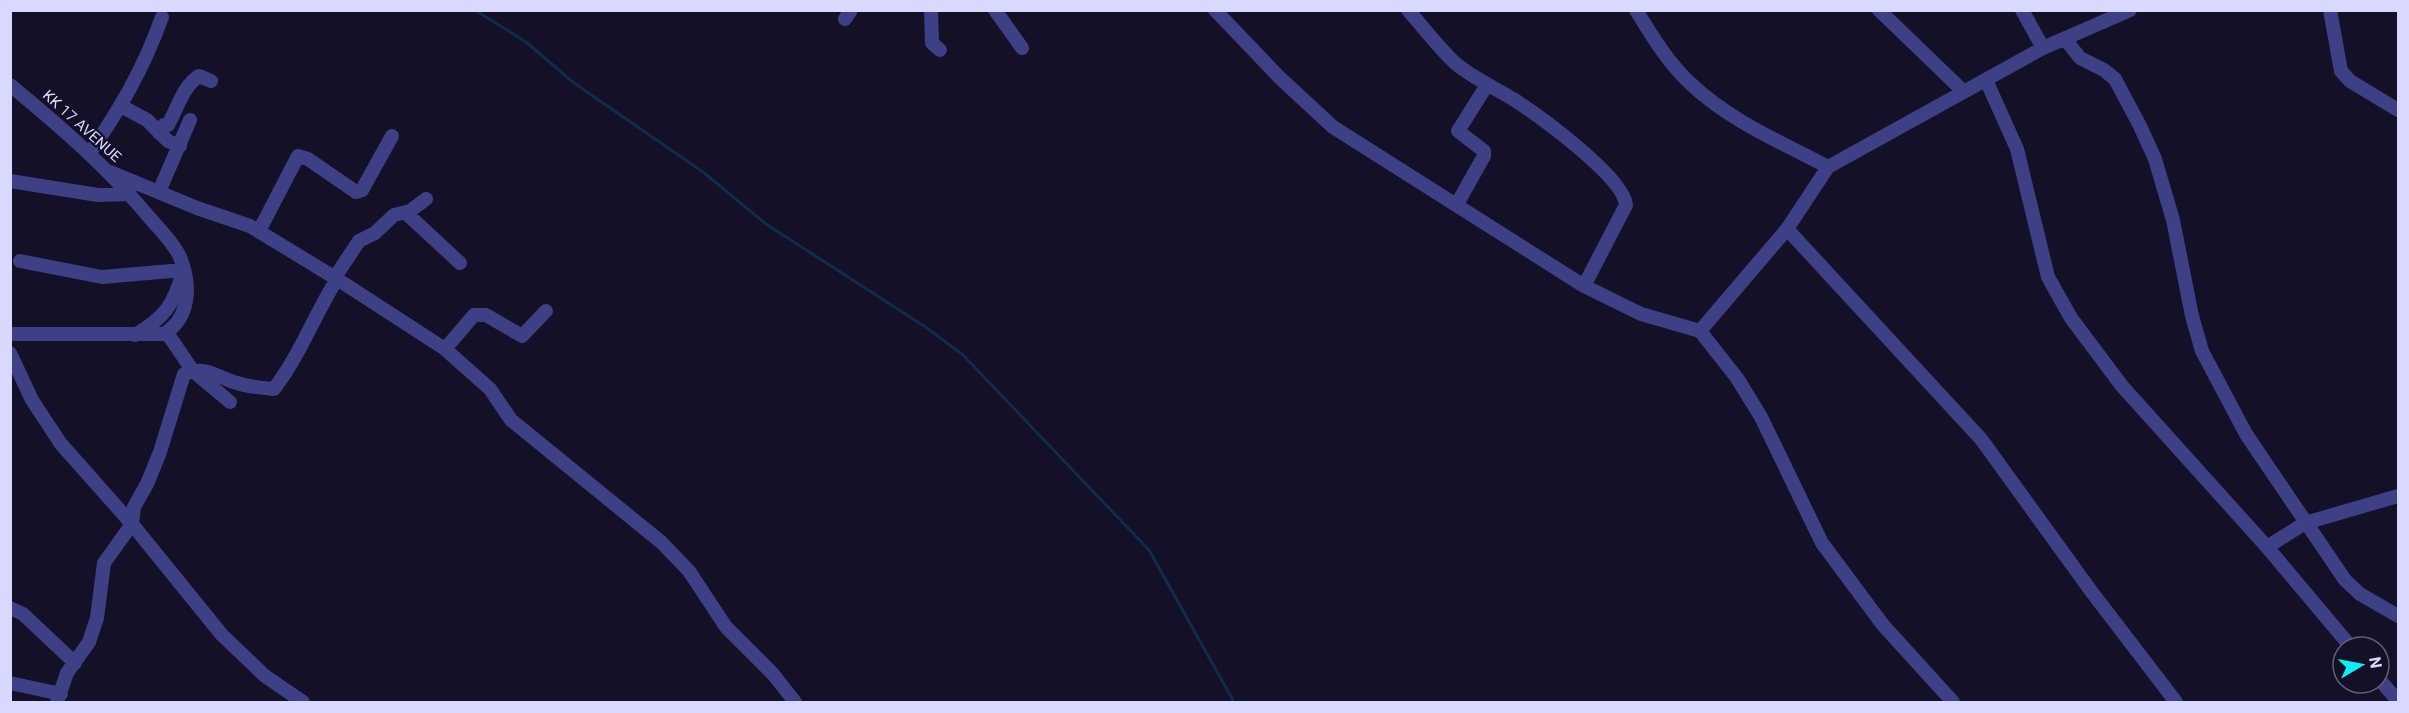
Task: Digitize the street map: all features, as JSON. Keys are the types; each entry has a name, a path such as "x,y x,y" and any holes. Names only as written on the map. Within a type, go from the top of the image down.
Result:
{"street":[{"path":"931,10 932,43 940,50"},
{"path":"995,10 1022,48"},
{"path":"1215,10 1280,78 1333,127 1584,286 1641,314 1700,331 1737,378 1761,417 1822,543 1883,625 1953,702"},
{"path":"1408,10 1454,62 1512,98 1575,144 1605,172 1623,194 1626,205 1584,286"},
{"path":"1636,10 1662,51 1690,84 1735,118 1828,166"},
{"path":"1879,10 1964,92"},
{"path":"2022,10 2043,48"},
{"path":"1700,331 1787,229 1828,166 2043,48 2130,10"},
{"path":"2330,10 2341,71 2350,81 2398,110"},
{"path":"89,153 121,106 142,69 162,17"},
{"path":"2065,39 2080,58 2104,69 2115,79 2148,141 2173,220 2192,316 2202,351 2246,434 2345,580 2360,594 2398,616"},
{"path":"159,133 164,125 168,125 194,79 199,76 211,81"},
{"path":"1986,80 2017,149 2048,278 2071,318 2122,386 2267,547 2341,635"},
{"path":"1457,204 1484,156 1484,151 1458,131 1487,84"},
{"name":"KK 17 AVENUE","path":"10,85 110,172 172,244 187,285 186,306 175,327 167,333"},
{"path":"121,106 147,120 168,141 180,147"},
{"path":"161,187 190,120"},
{"path":"259,231 298,156 308,159 356,192 362,190 392,136"},
{"path":"110,172 259,231 445,349 489,389 511,420 661,542 689,571 726,627 773,674 795,702"},
{"path":"10,181 98,195 130,194"},
{"path":"10,683 59,698 67,673 89,642 97,618 104,563 132,524 134,507 147,484 160,452 176,392 184,375 193,370 215,372 236,383 274,389 287,371 316,312 359,241 375,233 394,216 406,213 426,199"},
{"path":"406,213 460,263"},
{"path":"1787,229 1980,439 2091,591 2176,702"},
{"path":"20,261 102,277 183,270 170,307 159,319 134,336"},
{"path":"445,349 474,315 486,315 522,336 546,311"},
{"path":"10,334 134,336 167,333 193,370 230,402"},
{"path":"10,353 45,423 132,524 222,635 265,676 303,702"},
{"path":"2267,547 2305,524 2398,496"},
{"path":"10,608 23,614 75,663"}],"waterway":[{"path":"475,10 526,42 574,83 703,172 766,224 927,328 963,355 1149,550 1234,702"}]}
